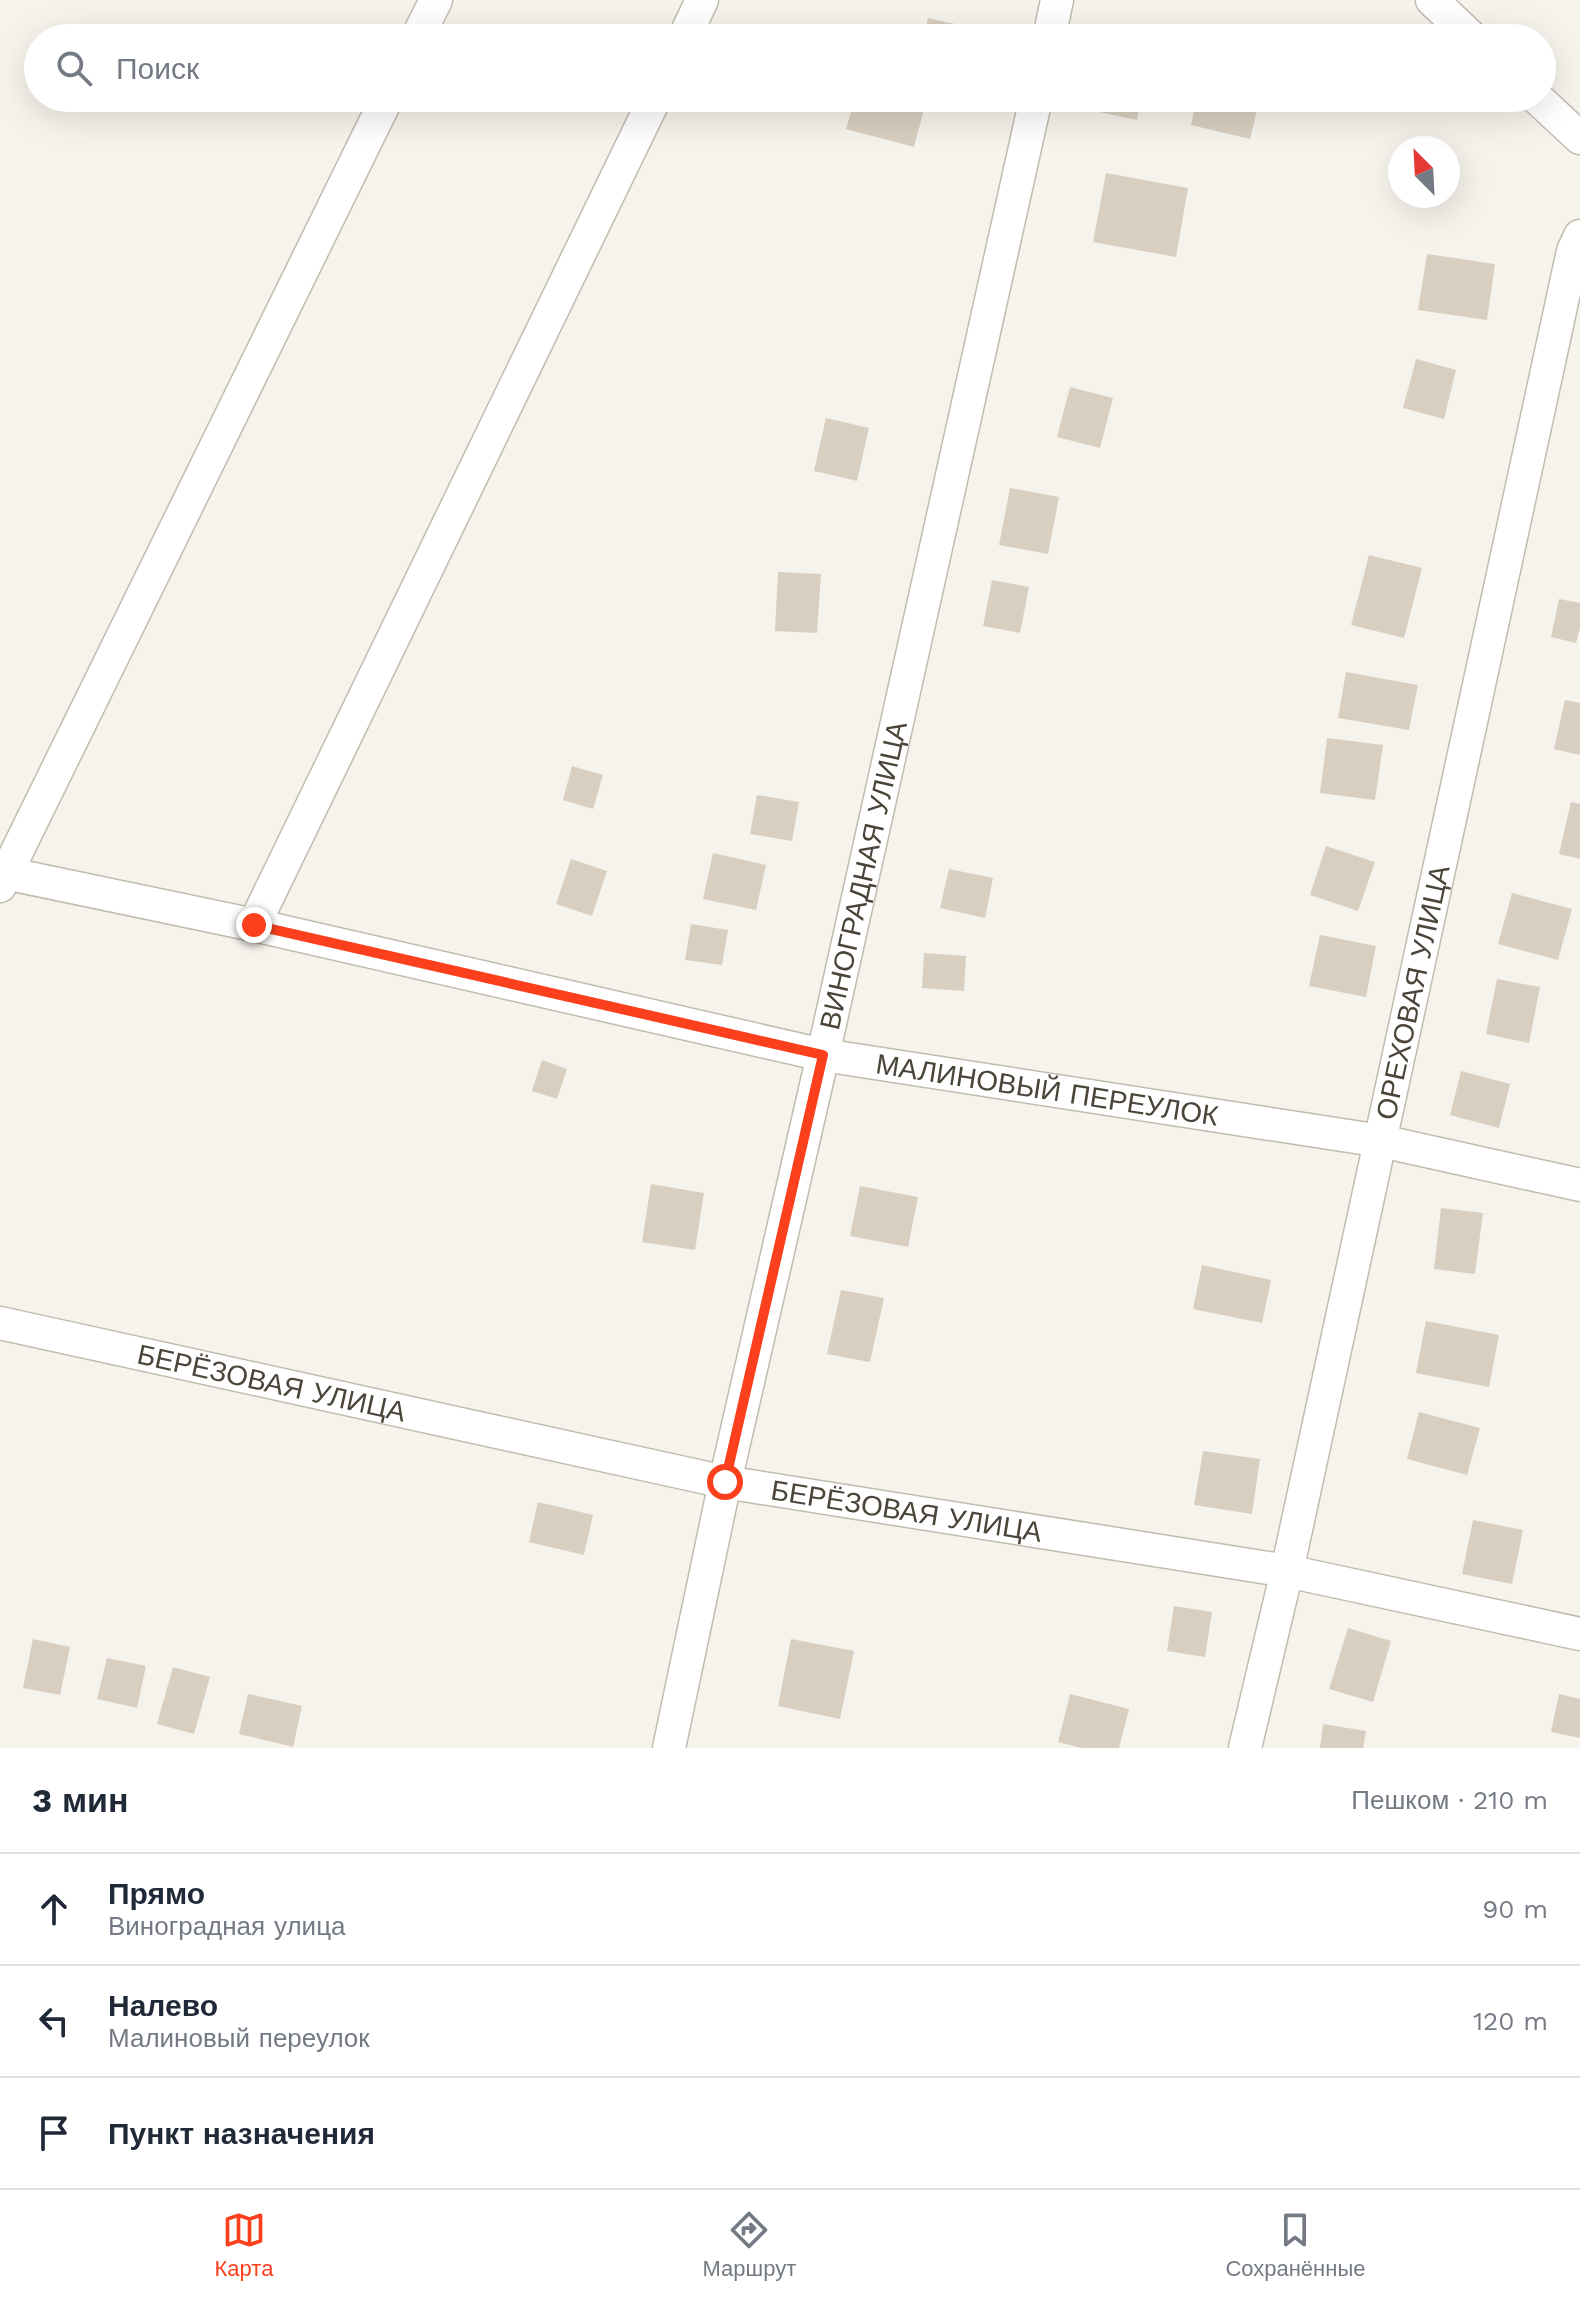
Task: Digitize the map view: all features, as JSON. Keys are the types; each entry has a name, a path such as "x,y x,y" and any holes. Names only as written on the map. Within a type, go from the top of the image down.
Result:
{"street":[{"path":"424,24 436,0"},
{"path":"691,24 702,0"},
{"path":"1052,24 1057,0"},
{"path":"1432,0 1457,24"},
{"path":"2,877 380,112"},
{"path":"254,925 648,112"},
{"name":"ВИНОГРАДНАЯ УЛИЦА","path":"669,1748 725,1482 1033,112"},
{"path":"1552,112 1580,138"},
{"name":"ОРЕХОВАЯ УЛИЦА","path":"1245,1748 1287,1571 1573,251 1580,236"},
{"name":"МАЛИНОВЫЙ ПЕРЕУЛОК","path":"2,877 254,925 823,1055 1381,1141 1580,1185"},
{"name":"БЕРЁЗОВАЯ УЛИЦА","path":"0,1323 725,1482 1287,1571 1580,1634"}],"building":[{"path":"928,18 955,24 927,24"},
{"path":"851,112 923,112 914,147 846,129"},
{"path":"1099,112 1138,112 1137,120"},
{"path":"1194,112 1257,112 1250,139 1191,125"},
{"path":"1106,173 1188,188 1176,257 1093,242"},
{"path":"1427,254 1495,264 1487,320 1418,310"},
{"path":"1416,359 1456,370 1444,419 1403,408"},
{"path":"1070,387 1113,398 1100,448 1057,437"},
{"path":"826,418 869,428 857,481 814,471"},
{"path":"1010,488 1059,497 1048,554 999,545"},
{"path":"1369,555 1422,568 1404,638 1351,625"},
{"path":"778,572 821,574 817,633 775,631"},
{"path":"992,580 1029,587 1020,633 983,626"},
{"path":"1559,599 1580,603 1576,643 1551,637"},
{"path":"1346,672 1418,685 1409,730 1338,718"},
{"path":"1565,700 1580,703 1580,755 1554,749"},
{"path":"1327,738 1383,745 1375,800 1320,793"},
{"path":"572,766 603,775 593,809 563,800"},
{"path":"757,795 799,802 792,841 750,834"},
{"path":"1571,802 1580,804 1580,859 1559,854"},
{"path":"1326,846 1375,862 1358,911 1310,895"},
{"path":"713,853 766,865 756,910 703,899"},
{"path":"571,859 607,871 592,916 556,904"},
{"path":"949,869 993,878 985,918 940,908"},
{"path":"1512,893 1572,909 1558,960 1498,944"},
{"path":"691,924 728,930 722,965 685,960"},
{"path":"1320,935 1376,946 1366,997 1309,986"},
{"path":"924,953 966,956 964,991 922,988"},
{"path":"1497,979 1540,987 1529,1043 1486,1034"},
{"path":"542,1060 567,1069 557,1099 532,1091"},
{"path":"1461,1071 1510,1084 1499,1128 1450,1115"},
{"path":"651,1184 704,1193 695,1250 642,1242"},
{"path":"860,1186 918,1197 908,1247 850,1236"},
{"path":"1441,1208 1483,1213 1475,1274 1434,1269"},
{"path":"1202,1265 1271,1280 1262,1323 1193,1309"},
{"path":"841,1290 884,1298 870,1362 827,1354"},
{"path":"1426,1321 1499,1335 1489,1387 1416,1373"},
{"path":"1419,1412 1480,1428 1467,1475 1407,1459"},
{"path":"1203,1451 1260,1459 1252,1514 1194,1505"},
{"path":"538,1502 593,1515 584,1555 529,1542"},
{"path":"1473,1520 1523,1530 1512,1584 1462,1574"},
{"path":"1174,1606 1212,1612 1205,1657 1167,1651"},
{"path":"1348,1628 1391,1641 1373,1702 1329,1689"},
{"path":"33,1639 70,1647 60,1695 23,1688"},
{"path":"791,1639 854,1651 840,1719 778,1706"},
{"path":"107,1658 146,1666 137,1708 97,1699"},
{"path":"173,1667 210,1677 194,1734 157,1724"},
{"path":"248,1694 302,1706 293,1747 239,1734"},
{"path":"1070,1694 1129,1709 1119,1748 1082,1748 1058,1742"},
{"path":"1559,1694 1580,1699 1580,1738 1551,1732"},
{"path":"1323,1724 1366,1731 1363,1748 1320,1748"}],"route":[{"path":"254,925 823,1055 725,1482"}]}
